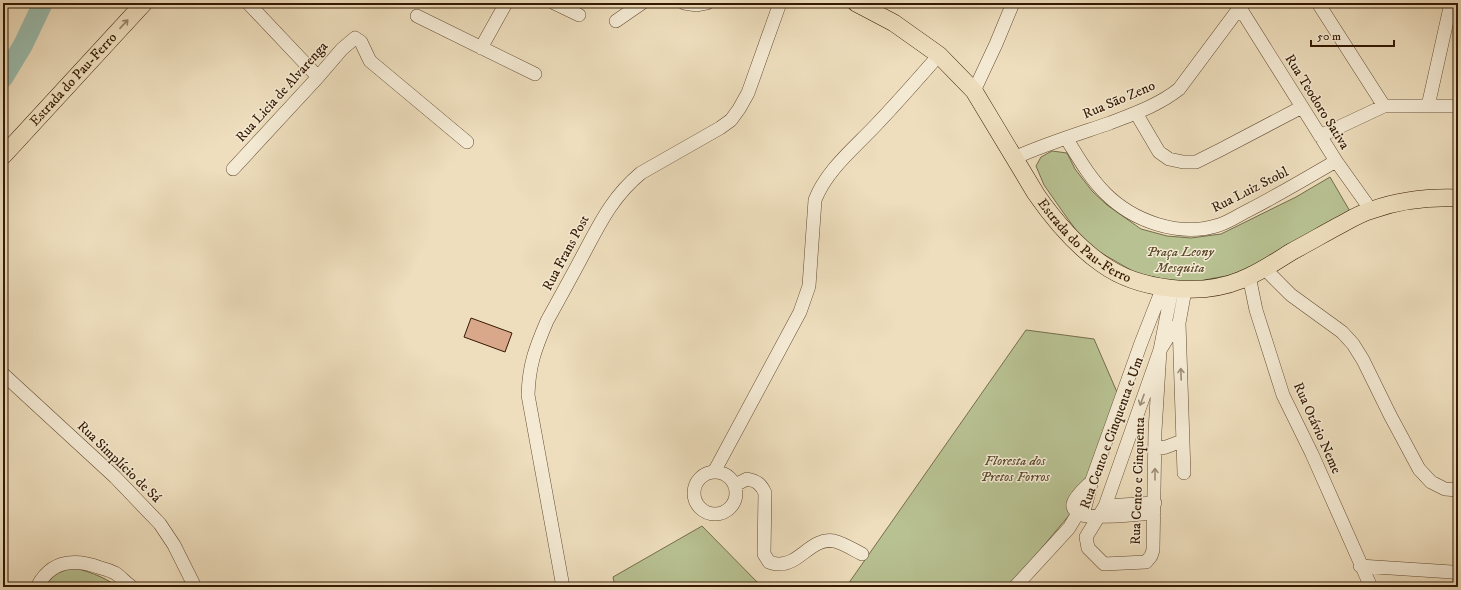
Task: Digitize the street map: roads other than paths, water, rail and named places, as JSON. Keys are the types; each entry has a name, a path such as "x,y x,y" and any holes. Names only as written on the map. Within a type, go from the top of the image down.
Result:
{"main road":[{"name":"Estrada do Pau-Ferro","path":"3,156 144,3"},
{"name":"Estrada do Pau-Ferro","path":"856,3 894,23 939,55 974,91 1046,208 1066,233 1086,252 1103,265 1122,275 1148,284 1198,290 1224,285 1264,269 1313,240 1371,210 1401,201 1458,198"}],"street":[{"path":"248,3 318,77"},
{"path":"481,48 506,3"},
{"path":"554,3 579,15"},
{"path":"616,21 642,3"},
{"path":"684,3 697,5 707,3"},
{"name":"Rua Frans Post","path":"563,587 528,395 532,359 539,339 547,321 602,220 618,194 641,173 720,128 731,120 740,109 748,94 780,3"},
{"path":"974,91 1013,3"},
{"path":"1318,3 1384,106"},
{"path":"1428,106 1451,3"},
{"name":"Rua Teodoro Sativa","path":"1241,6 1320,136 1371,210"},
{"name":"Rua São Zeno","path":"1014,158 1034,149 1136,113 1173,94 1179,89 1241,6"},
{"path":"417,16 535,74"},
{"name":"Rua Licia de Alvarenga","path":"233,169 342,49 355,38 361,42 370,61 467,142"},
{"path":"714,472 803,305 809,286 815,200 818,192 836,167 904,95 939,55"},
{"path":"1320,136 1384,106 1458,106"},
{"path":"1136,113 1158,152 1169,159 1182,162 1196,162 1302,107"},
{"name":"Rua Luiz Stobl","path":"1066,138 1080,160 1105,193 1124,207 1147,222 1173,228 1196,230 1219,225 1292,187 1336,161"},
{"path":"1264,269 1291,295 1342,332 1353,344 1363,360 1419,469 1431,482 1445,489 1458,490"},
{"name":"Rua Otávio Neme","path":"1249,276 1256,310 1283,395 1312,454 1360,566 1371,587"},
{"path":"1173,288 1179,323 1184,473"},
{"path":"1081,514 1074,509 1073,504 1075,499 1092,480 1141,343 1173,288"},
{"name":"Rua Cento e Cinquenta","path":"1151,556 1153,550 1155,508 1155,431 1160,350 1173,288"},
{"path":"1160,350 1179,323"},
{"name":"Rua Cento e Cinquenta e Um","path":"1151,556 1146,562 1104,564 1088,548 1086,537 1102,511 1160,350"},
{"name":"Rua Simplício de Sá","path":"3,374 115,477 160,524 174,545 195,587"},
{"path":"1131,432 1144,428 1155,431"},
{"path":"1155,449 1166,447 1182,441"},
{"path":"721,472 727,475 735,485 736,498 729,509 723,513 716,514 704,511 695,501 694,488 697,482 707,473 721,472"},
{"path":"735,485 747,479 762,485 765,493 766,507 764,554 769,562 779,564 792,561 811,547 823,541 835,541 862,554"},
{"path":"1016,587 1081,514 1102,511 1155,508"},
{"path":"37,587 47,572 60,564 76,561 92,564 114,573 132,587"},
{"path":"1360,566 1458,573"}],"waterway":[{"path":"3,78 23,45 43,3"}],"park label":[{"name":"Praça Leony Mesquita","path":"1180,260"},
{"name":"Floresta dos Pretos Forros","path":"1015,470"}]}
